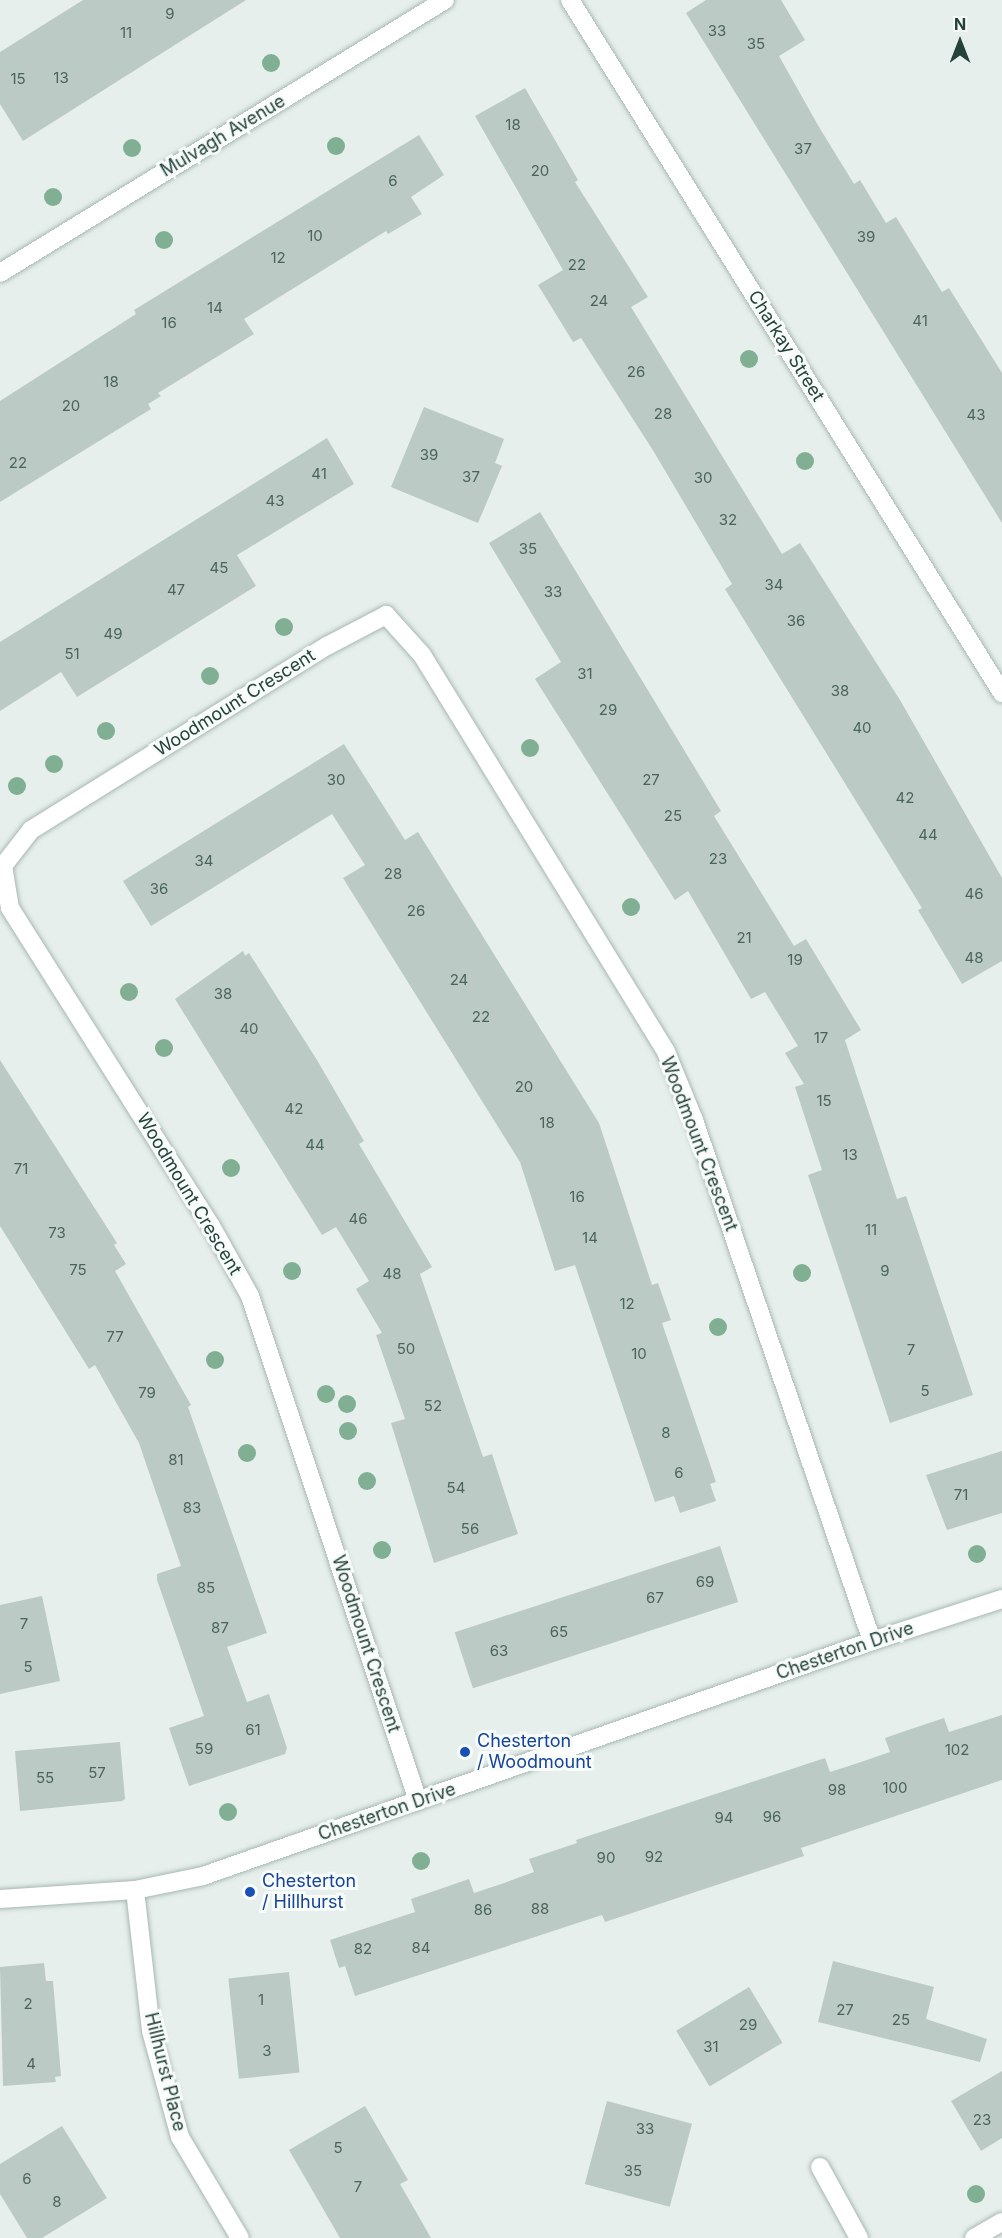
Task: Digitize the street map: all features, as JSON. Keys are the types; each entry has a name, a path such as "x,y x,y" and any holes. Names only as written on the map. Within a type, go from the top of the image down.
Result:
{"street":[{"name":"Mulvagh Avenue","path":"0,273 446,0"},
{"name":"Charkay Street","path":"570,0 1002,693"},
{"name":"Woodmount Crescent","path":"418,1801 250,1296 211,1226 10,908 3,866 30,830 327,646 386,615 422,655 666,1052 698,1131 872,1641"},
{"name":"Chesterton Drive","path":"0,1899 135,1890 202,1876 872,1641 1002,1599"},
{"name":"Hillhurst Place","path":"135,1890 151,2031 180,2137 240,2238"},
{"path":"820,2167 859,2238"},
{"path":"974,2238 1002,2222"}],"building":[{"path":"83,0 246,0 23,141 0,104 0,52"},
{"path":"706,0 781,0 805,40 779,56 819,127 854,184 860,180 886,223 896,217 942,292 949,288 1002,373 1002,523 686,13"},
{"path":"525,88 578,180 575,182 648,297 631,307 782,554 800,543 900,700 1002,878 1002,961 962,984 918,910 922,908 725,589 732,584 654,452 581,338 573,342 538,285 563,270 475,116"},
{"path":"419,135 444,175 411,197 422,214 388,234 386,231 244,319 254,334 158,393 161,396 148,404 151,409 0,502 0,401 136,314 134,310"},
{"path":"424,407 504,439 495,463 502,466 478,523 391,487"},
{"path":"327,438 354,484 237,555 256,586 77,697 61,672 0,711 0,642"},
{"path":"540,512 721,811 714,816 794,946 806,939 861,1030 845,1040 897,1199 906,1196 973,1395 890,1423 808,1175 822,1170 795,1087 804,1084 785,1053 798,1046 765,992 751,999 688,891 675,900 535,679 561,662 489,543"},
{"path":"344,744 405,840 418,832 599,1123 652,1285 658,1283 671,1320 662,1323 716,1482 710,1484 716,1501 680,1513 674,1496 655,1502 575,1265 555,1271 520,1162 343,878 365,865 332,814 151,926 123,881"},
{"path":"243,951 245,956 249,953 317,1060 364,1141 359,1144 432,1267 420,1274 483,1457 492,1454 518,1534 434,1563 391,1423 405,1419 376,1335 382,1333 356,1289 369,1281 336,1227 322,1235 175,999"},
{"path":"0,1060 117,1243 114,1245 126,1264 115,1271 191,1405 188,1407 267,1633 227,1647 247,1702 269,1694 287,1748 285,1754 189,1786 169,1728 204,1716 157,1580 157,1574 181,1566 139,1443 95,1365 89,1369 0,1226"},
{"path":"1002,1451 1002,1513 947,1530 926,1475"},
{"path":"720,1546 738,1602 473,1688 455,1632"},
{"path":"42,1596 60,1681 0,1694 0,1605"},
{"path":"1002,1715 1002,1780 801,1848 804,1856 605,1922 602,1915 355,1996 345,1966 339,1968 330,1940 415,1912 411,1899 469,1879 474,1893 504,1883 534,1872 529,1859 577,1843 576,1840 825,1758 830,1772 858,1763 890,1752 885,1738 944,1718 949,1732"},
{"path":"120,1742 125,1799 20,1811 15,1751"},
{"path":"833,1961 934,1987 926,2019 987,2039 980,2062 818,2022"},
{"path":"44,1963 46,1981 53,1981 61,2076 55,2077 56,2082 3,2086 0,1967"},
{"path":"289,1972 300,2072 239,2079 228,1978"},
{"path":"749,1987 782,2043 710,2086 676,2031"},
{"path":"1002,2071 1002,2138 981,2151 951,2101"},
{"path":"607,2101 692,2124 670,2207 585,2184"},
{"path":"365,2106 408,2180 400,2184 431,2238 340,2238 289,2150"},
{"path":"62,2126 107,2198 42,2238 27,2238 0,2194 0,2164"}],"place":[{"name":"Chesterton / Woodmount","path":"465,1752"},
{"name":"Chesterton / Hillhurst","path":"250,1892"}]}
